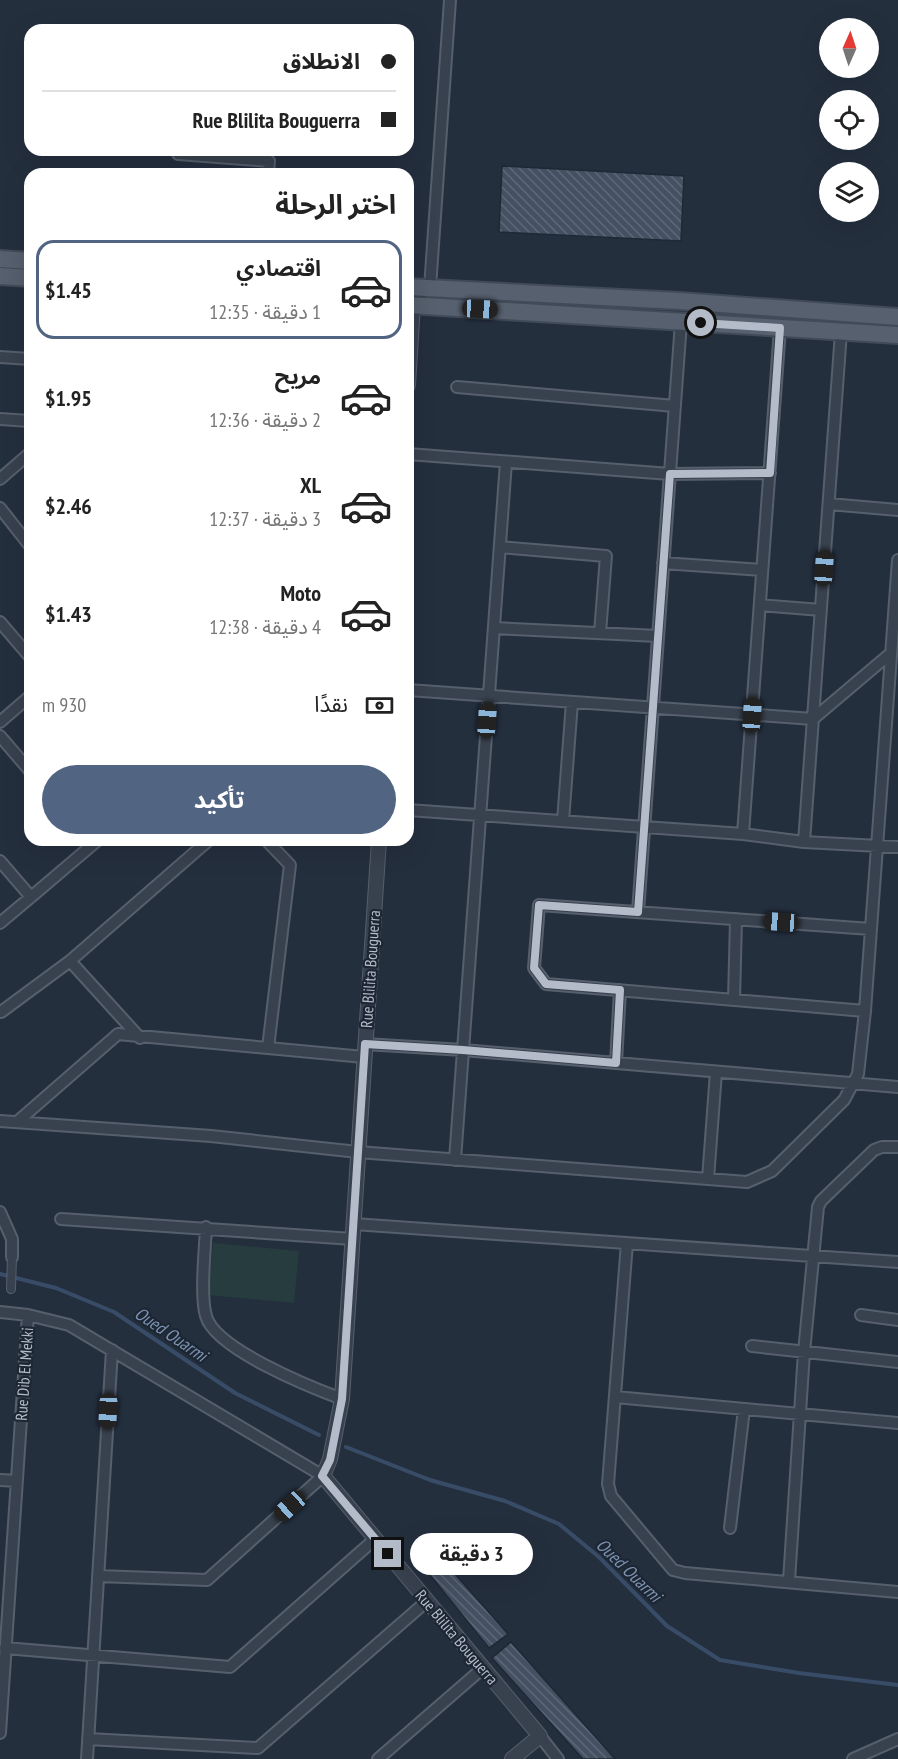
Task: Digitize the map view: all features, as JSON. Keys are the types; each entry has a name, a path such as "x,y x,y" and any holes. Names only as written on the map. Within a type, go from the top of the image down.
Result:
{"main road":[{"path":"0,260 24,261"},
{"path":"0,276 24,278"},
{"path":"414,287 680,301 898,317"},
{"path":"414,305 898,335"}],"street":[{"path":"414,302 430,288 450,0"},
{"path":"204,156 269,161 268,168"},
{"path":"638,912 681,322"},
{"path":"743,834 780,328"},
{"path":"804,842 841,332"},
{"path":"0,357 24,359"},
{"path":"457,387 675,406"},
{"path":"0,419 24,421"},
{"path":"414,454 670,474 770,473"},
{"path":"0,479 24,458"},
{"path":"455,1160 506,462"},
{"path":"829,504 898,510"},
{"path":"0,508 24,538"},
{"path":"500,547 606,556 600,633"},
{"path":"0,1121 211,1136 358,1152 747,1182 772,1171 844,1100 858,1074 894,649 898,560"},
{"path":"663,563 762,570"},
{"path":"760,605 821,610"},
{"path":"0,622 24,650"},
{"path":"494,628 658,636"},
{"path":"414,690 813,719 894,649"},
{"path":"0,722 24,701"},
{"path":"563,821 572,702"},
{"path":"0,736 24,764"},
{"path":"414,810 743,834 804,842 898,848"},
{"path":"0,923 88,846"},
{"path":"0,1022 0,1012 70,961 201,846"},
{"path":"268,1048 290,866 272,846"},
{"name":"Rue Blilita Bouguerra","path":"379,846 342,1399 330,1460 322,1476 540,1736"},
{"path":"0,861 31,897"},
{"path":"865,1011 546,984 534,968 539,905 871,929"},
{"path":"734,1000 736,919"},
{"path":"70,961 140,1038"},
{"path":"616,1063 620,990"},
{"path":"17,1122 129,1025"},
{"path":"118,1034 140,1038 268,1048 365,1051 463,1050 898,1087"},
{"path":"708,1179 716,1072"},
{"path":"789,1581 804,1352 818,1207 821,1201 874,1150 882,1147 898,1148"},
{"path":"0,1212 12,1239 10,1289"},
{"path":"61,1218 353,1239"},
{"path":"354,1224 898,1262"},
{"path":"206,1227 204,1307 210,1326 240,1351 289,1378 342,1399"},
{"path":"627,1243 608,1484 611,1496 674,1570 685,1573 898,1592"},
{"path":"0,1312 28,1315"},
{"name":"Rue Dib El Mekki","path":"0,1733 6,1648 5,1575 17,1481 28,1315 69,1325 322,1476"},
{"path":"861,1315 898,1320"},
{"path":"752,1346 898,1362"},
{"path":"87,1759 112,1350"},
{"path":"615,1397 898,1423"},
{"path":"730,1528 744,1409"},
{"path":"98,1576 207,1580 322,1476"},
{"path":"0,1480 17,1481"},
{"path":"6,1648 230,1667 375,1539"},
{"path":"88,1739 258,1748 427,1601"},
{"path":"378,1759 483,1668"},
{"path":"512,1759 540,1736 558,1759"},
{"path":"853,1759 898,1739"}],"green space":[{"path":"213,1243 299,1251 294,1303 208,1295"}],"building":[{"path":"502,166 684,176 681,241 499,232"},
{"path":"459,1541 455,1574 508,1634 489,1648 426,1570 433,1552"},
{"path":"511,1642 615,1759 583,1759 492,1658"}],"waterway":[{"name":"Oued Ouarmi","path":"0,1274 56,1288 114,1312 235,1393 319,1435"},
{"name":"Oued Ouarmi","path":"346,1447 430,1480 505,1501 559,1524 599,1557 667,1626 720,1660 799,1673 898,1685"}],"route":[{"path":"388,1554 322,1476 330,1460 342,1399 365,1044 616,1063 620,990 546,984 534,968 539,905 638,912 670,474 770,473 780,328 701,323"}]}
